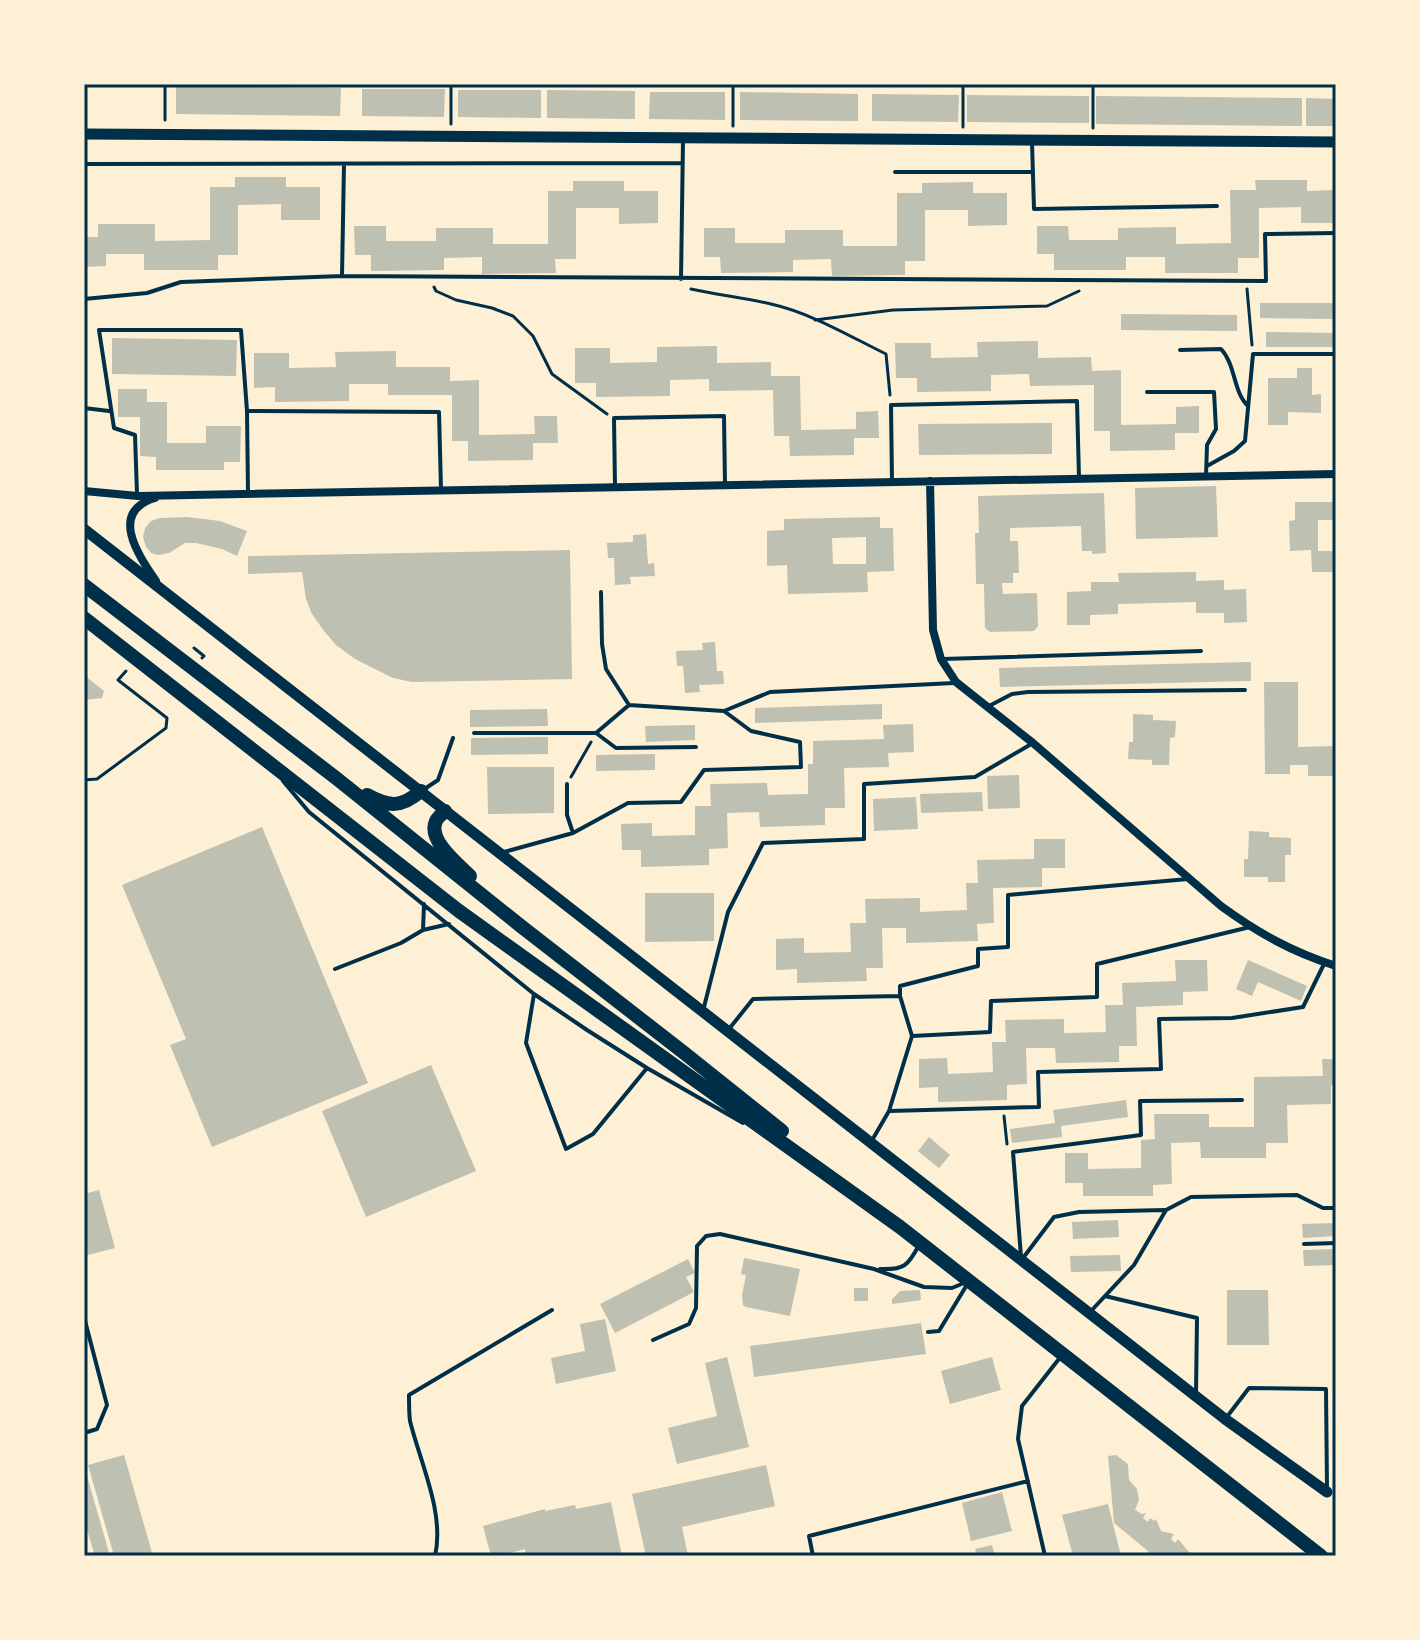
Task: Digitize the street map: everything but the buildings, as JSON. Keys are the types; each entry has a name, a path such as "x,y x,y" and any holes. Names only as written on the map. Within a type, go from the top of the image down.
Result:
{"main road":[{"path":"84,585 336,778 900,1227"},
{"path":"84,618 459,911 920,1242 1320,1556"},
{"path":"336,778 390,805 405,803 421,791"},
{"path":"445,811 436,821 439,843 522,927"}],"street":[{"path":"84,134 1336,142"},
{"path":"84,491 164,496 1079,478 1206,471 1336,474"},
{"path":"930,481 933,630 941,659 956,682 1033,743 1188,879 1250,927 1289,949 1336,966"},
{"path":"161,589 132,543 131,524 141,504 164,496"},
{"path":"84,529 1225,1419 1332,1492"}],"lane":[{"path":"681,279 683,138"},
{"path":"1032,140 1034,209 1217,206"},
{"path":"84,164 683,163"},
{"path":"342,276 344,164"},
{"path":"895,172 1033,172"},
{"path":"84,299 147,293 181,282 342,276 1266,281 1265,234 1336,233"},
{"path":"138,496 135,435 114,428 99,330 241,330 247,411 248,494"},
{"path":"1180,350 1221,349 1228,356 1242,399 1248,406"},
{"path":"1206,471 1245,441 1253,354 1336,354"},
{"path":"1147,392 1214,392 1216,429 1207,445 1206,471"},
{"path":"892,482 891,405 1077,401 1079,478"},
{"path":"84,408 110,411"},
{"path":"247,411 439,412 441,491"},
{"path":"615,487 614,418 724,416 725,485"},
{"path":"601,592 606,669 629,705"},
{"path":"941,659 1201,651"},
{"path":"596,733 629,705 724,711 770,692 956,682"},
{"path":"987,707 1012,694 1028,692 1245,690"},
{"path":"500,853 573,833 628,803 681,802 704,770 801,767 800,742 751,731 724,711"},
{"path":"474,733 596,733 616,748 696,747"},
{"path":"421,791 438,780 453,738"},
{"path":"703,1011 728,912 763,843 864,839 864,784 975,777 1033,743"},
{"path":"266,761 309,812 534,994 647,1068 801,1156"},
{"path":"567,784 567,815 573,833"},
{"path":"871,1142 889,1111 912,1036 900,986 978,966 978,949 1008,947 1008,895 1188,879"},
{"path":"423,930 424,904"},
{"path":"335,969 401,943 423,930 449,924"},
{"path":"912,1036 990,1032 991,1001 1097,997 1097,964 1250,927"},
{"path":"889,1111 1039,1107 1038,1072 1161,1069 1159,1019 1232,1018 1303,1007 1325,962"},
{"path":"534,994 526,1043 566,1149 593,1134 647,1068"},
{"path":"727,1031 753,999 900,996"},
{"path":"1021,1260 1013,1152 1141,1135 1140,1101 1242,1100"},
{"path":"1021,1260 1054,1217 1079,1212 1166,1210 1191,1197 1297,1195 1323,1208 1336,1208"},
{"path":"1089,1313 1134,1265 1166,1210"},
{"path":"653,1340 689,1324 696,1308 697,1246 706,1236 720,1234 874,1269 924,1287 952,1288 969,1281"},
{"path":"874,1269 898,1270 910,1262 920,1242"},
{"path":"1304,1244 1336,1243"},
{"path":"928,1332 939,1331 969,1281"},
{"path":"1105,1296 1197,1318 1196,1396"},
{"path":"435,1556 438,1543 434,1508 410,1418 409,1395 552,1310"},
{"path":"84,1317 107,1405 97,1429 84,1433"},
{"path":"1045,1556 1018,1439 1022,1406 1063,1354"},
{"path":"1225,1419 1249,1388 1326,1389 1332,1492"},
{"path":"813,1556 809,1536 1028,1481"}],"path":[{"path":"165,84 165,134"},
{"path":"451,84 451,136"},
{"path":"732,138 733,84"},
{"path":"963,84 963,139"},
{"path":"1093,84 1093,140"},
{"path":"428,277 436,291 513,316 533,336 552,374 614,418"},
{"path":"681,279 686,288 773,304 886,354 891,405"},
{"path":"815,320 893,310 1047,306 1098,281"},
{"path":"1246,281 1253,354"},
{"path":"194,648 204,656"},
{"path":"84,780 97,779 166,728 167,718 118,680"},
{"path":"567,784 596,733"},
{"path":"1003,1108 1007,1146 1013,1152"}]}
